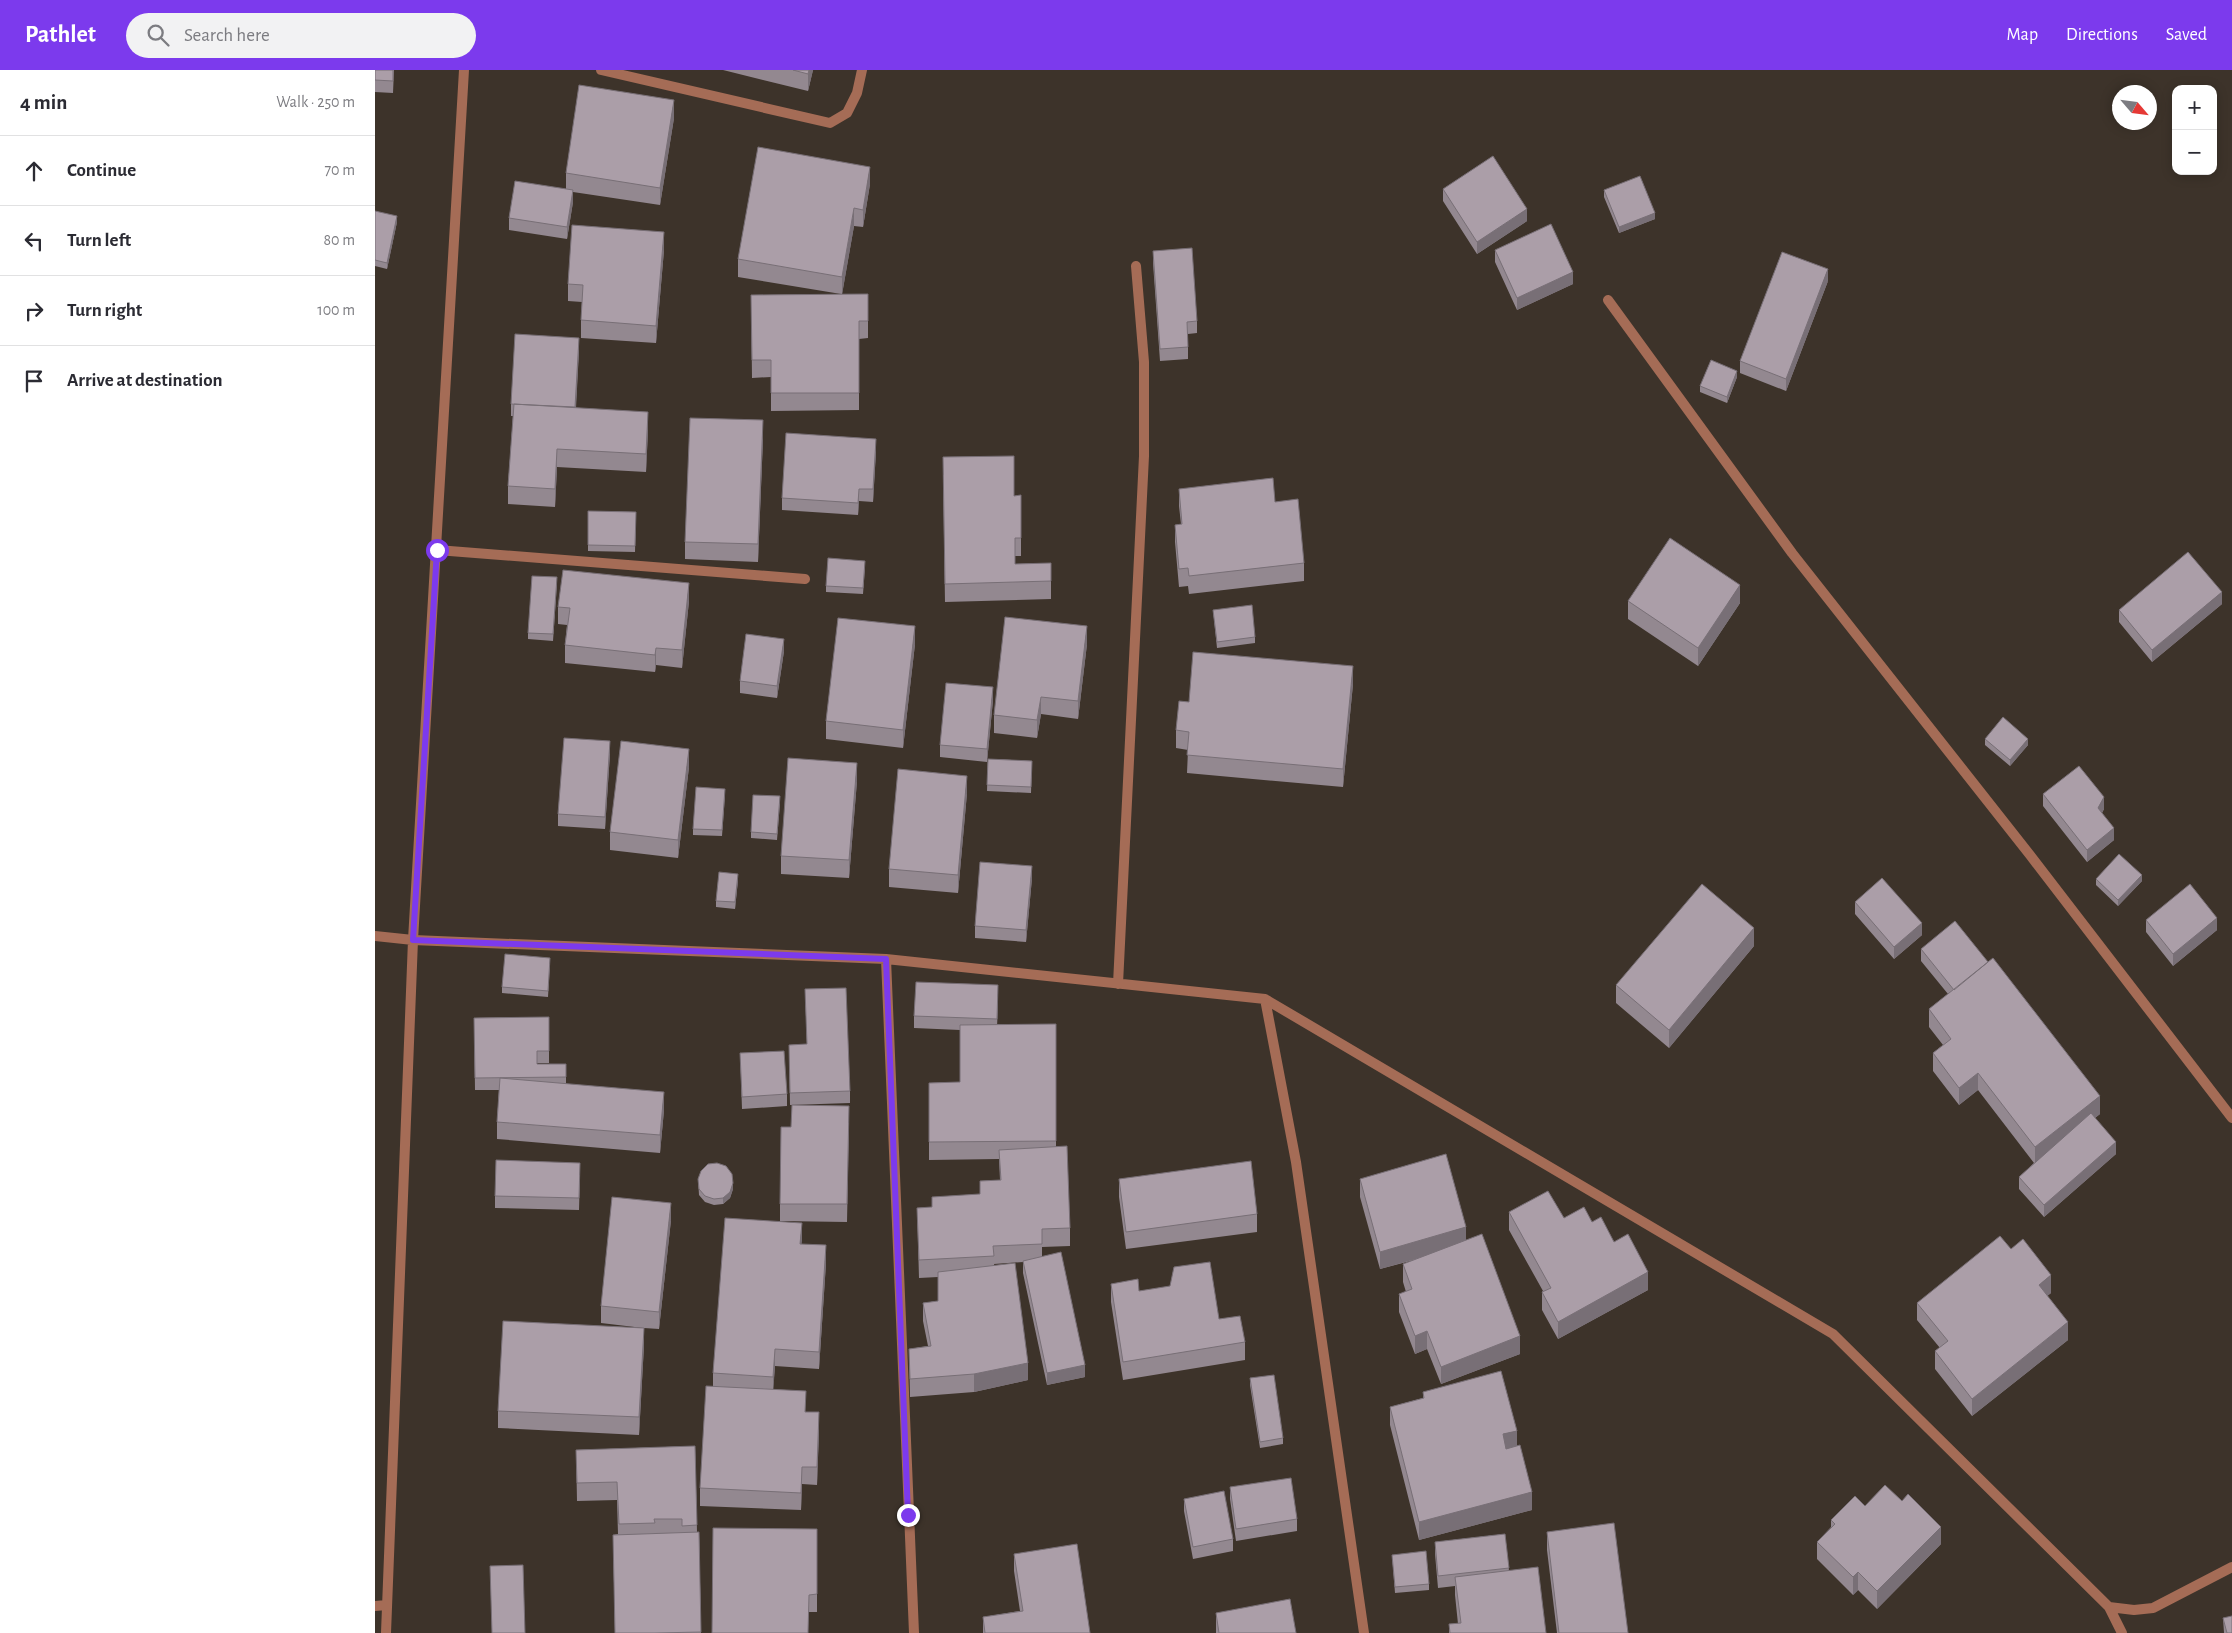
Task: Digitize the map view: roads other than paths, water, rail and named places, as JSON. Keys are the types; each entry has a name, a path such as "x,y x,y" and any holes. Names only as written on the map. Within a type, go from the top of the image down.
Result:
{"street":[{"path":"386,1633 413,940 464,70"},
{"path":"601,70 830,123 847,113 857,93 862,70"},
{"path":"1118,984 1144,456 1144,362 1136,266"},
{"path":"1608,300 1792,553 2030,855 2232,1118"},
{"path":"437,550 805,579"},
{"path":"375,936 413,940 886,959 1265,999 1833,1334 2109,1607 2122,1633"},
{"path":"886,959 914,1633"},
{"path":"1265,999 1296,1162 1364,1633"},
{"path":"2109,1607 2134,1610 2153,1608 2232,1567"},
{"path":"375,1606 387,1605"}]}
